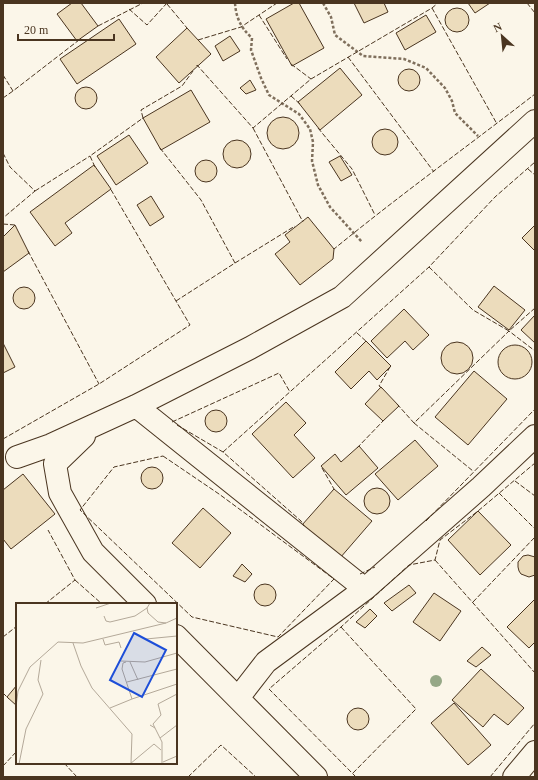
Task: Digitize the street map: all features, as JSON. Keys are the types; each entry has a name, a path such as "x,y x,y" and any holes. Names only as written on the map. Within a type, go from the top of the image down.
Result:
{"street":[{"path":"17,457 51,445 136,406 250,348 342,297 535,121"},
{"path":"136,406 365,589"},
{"path":"95,425 55,464 60,493 93,552 144,603"},
{"path":"238,698 266,662 365,589 481,487 535,436"},
{"path":"177,637 316,777"},
{"path":"514,777 535,752"}],"path":[{"path":"235,3 241,28 252,38 251,50 269,95 299,114 310,129 314,142 312,161 318,185 330,207 367,247 379,263"},
{"path":"323,3 331,17 335,35 363,56 404,59 426,68 445,88 452,101 455,113 470,129 499,154"}],"building":[{"path":"72,3 81,3 98,26 77,41 57,14"},
{"path":"294,3 299,3 324,48 292,66 266,19"},
{"path":"354,3 384,3 388,12 364,23"},
{"path":"468,3 490,3 475,13"},
{"path":"457,8 466,11 469,20 466,29 457,32 448,29 445,20 448,11"},
{"path":"426,15 436,32 405,50 396,33"},
{"path":"119,19 136,44 77,84 60,59"},
{"path":"187,28 211,54 179,83 156,57"},
{"path":"230,36 240,51 223,61 215,46"},
{"path":"340,68 362,95 320,130 298,102"},
{"path":"409,69 417,72 420,80 417,88 409,91 401,88 398,80 401,72"},
{"path":"250,80 256,90 246,94 240,88"},
{"path":"86,87 94,90 97,98 94,106 86,109 78,106 75,98 78,90"},
{"path":"191,90 210,122 161,150 143,118"},
{"path":"280,117 286,117 295,121 299,133 295,145 286,149 280,149 271,145 267,136 267,130 271,121"},
{"path":"385,129 394,133 398,142 394,151 385,155 376,151 372,142 376,133"},
{"path":"129,135 148,163 116,185 97,156"},
{"path":"237,140 247,144 251,154 247,164 237,168 227,164 223,154 227,144"},
{"path":"340,156 352,175 341,181 329,162"},
{"path":"206,160 214,163 217,171 214,179 206,182 198,179 195,171 198,163"},
{"path":"94,165 111,189 65,223 72,233 55,246 30,212"},
{"path":"151,196 164,217 150,226 137,205"},
{"path":"308,217 334,249 333,259 300,285 275,254 290,242 285,235"},
{"path":"15,225 29,253 3,272 3,237"},
{"path":"535,225 535,251 522,238"},
{"path":"494,286 525,310 509,330 478,307"},
{"path":"24,287 32,290 35,298 32,306 24,309 16,306 13,298 16,290"},
{"path":"404,309 429,335 413,350 405,341 387,358 371,341"},
{"path":"535,315 535,343 521,330"},
{"path":"366,341 391,366 377,380 369,371 351,389 335,372"},
{"path":"454,342 460,342 469,346 473,358 469,370 460,374 454,374 445,370 441,361 441,355 445,346"},
{"path":"3,343 15,367 3,373"},
{"path":"515,345 527,350 532,362 527,374 515,379 503,374 498,362 503,350"},
{"path":"474,371 507,399 468,445 435,417"},
{"path":"381,387 399,406 383,421 365,404"},
{"path":"286,402 306,423 294,435 315,458 293,478 252,434"},
{"path":"216,410 224,413 227,421 224,429 216,432 208,429 205,421 208,413"},
{"path":"415,440 438,466 398,500 375,474"},
{"path":"359,446 378,468 346,495 321,466 335,454 341,462"},
{"path":"152,467 160,470 163,478 160,486 152,489 144,486 141,478 144,470"},
{"path":"23,474 55,514 11,549 3,539 3,490"},
{"path":"377,488 386,492 390,501 386,510 377,514 368,510 364,501 368,492"},
{"path":"334,489 372,521 340,558 302,525"},
{"path":"203,508 231,533 200,568 172,543"},
{"path":"478,511 511,545 480,575 448,540"},
{"path":"528,555 535,557 535,575 529,577 521,574 518,567 518,562 523,556"},
{"path":"242,564 252,574 245,582 233,576"},
{"path":"265,584 273,587 276,595 273,603 265,606 257,603 254,595 257,587"},
{"path":"409,585 416,593 392,611 384,603"},
{"path":"434,593 461,611 440,641 413,622"},
{"path":"535,599 535,642 529,648 507,627"},
{"path":"370,609 377,616 365,628 356,622"},
{"path":"482,647 491,655 476,667 467,661"},
{"path":"481,669 524,708 508,725 494,714 483,727 452,700"},
{"path":"16,686 16,705 7,697"},
{"path":"454,703 491,745 468,765 431,723"},
{"path":"358,708 366,711 369,719 366,727 358,730 350,727 347,719 350,711"}],"fence":[{"path":"98,26 143,3"},
{"path":"129,9 147,25 167,3"},
{"path":"198,40 241,27 277,3"},
{"path":"197,66 253,128 311,79 432,8 438,3"},
{"path":"527,3 535,13"},
{"path":"167,4 187,28"},
{"path":"432,8 497,124"},
{"path":"259,15 287,59"},
{"path":"3,75 13,91 79,40"},
{"path":"348,57 434,172"},
{"path":"291,64 311,79"},
{"path":"143,118 141,110 182,86 193,71"},
{"path":"3,98 13,91"},
{"path":"333,248 334,249 535,94"},
{"path":"291,96 300,104"},
{"path":"95,167 90,156 143,119"},
{"path":"253,128 303,222"},
{"path":"318,128 352,169 375,215"},
{"path":"160,148 201,200 235,263 176,301"},
{"path":"3,153 10,167 35,191 3,218"},
{"path":"35,191 90,156"},
{"path":"223,452 429,267 495,197 535,162"},
{"path":"528,169 535,175"},
{"path":"3,439 99,384 190,325 110,188"},
{"path":"3,224 15,225 16,227"},
{"path":"235,263 295,226"},
{"path":"28,251 99,384"},
{"path":"429,267 473,310 509,331 535,308"},
{"path":"397,404 414,423 509,331 535,351"},
{"path":"357,333 368,343"},
{"path":"382,388 379,386 390,367"},
{"path":"172,422 279,373 290,392"},
{"path":"426,521 535,409"},
{"path":"357,448 384,420"},
{"path":"414,423 473,471"},
{"path":"177,425 223,452 301,521 304,526"},
{"path":"163,456 219,494 334,579 278,637 192,617 80,510 114,467 163,456"},
{"path":"356,777 269,689 341,627 409,565 435,560 440,540 478,511 535,463"},
{"path":"322,468 334,489 332,491"},
{"path":"515,481 535,496"},
{"path":"499,493 535,529"},
{"path":"46,603 75,580 48,530"},
{"path":"473,602 535,537"},
{"path":"435,560 535,673"},
{"path":"360,574 375,567"},
{"path":"75,580 101,603"},
{"path":"3,637 16,627"},
{"path":"341,627 416,709 352,774"},
{"path":"3,693 9,699"},
{"path":"490,777 535,723"},
{"path":"188,777 221,745 256,777"},
{"path":"3,766 16,752"},
{"path":"65,764 77,777"}]}
